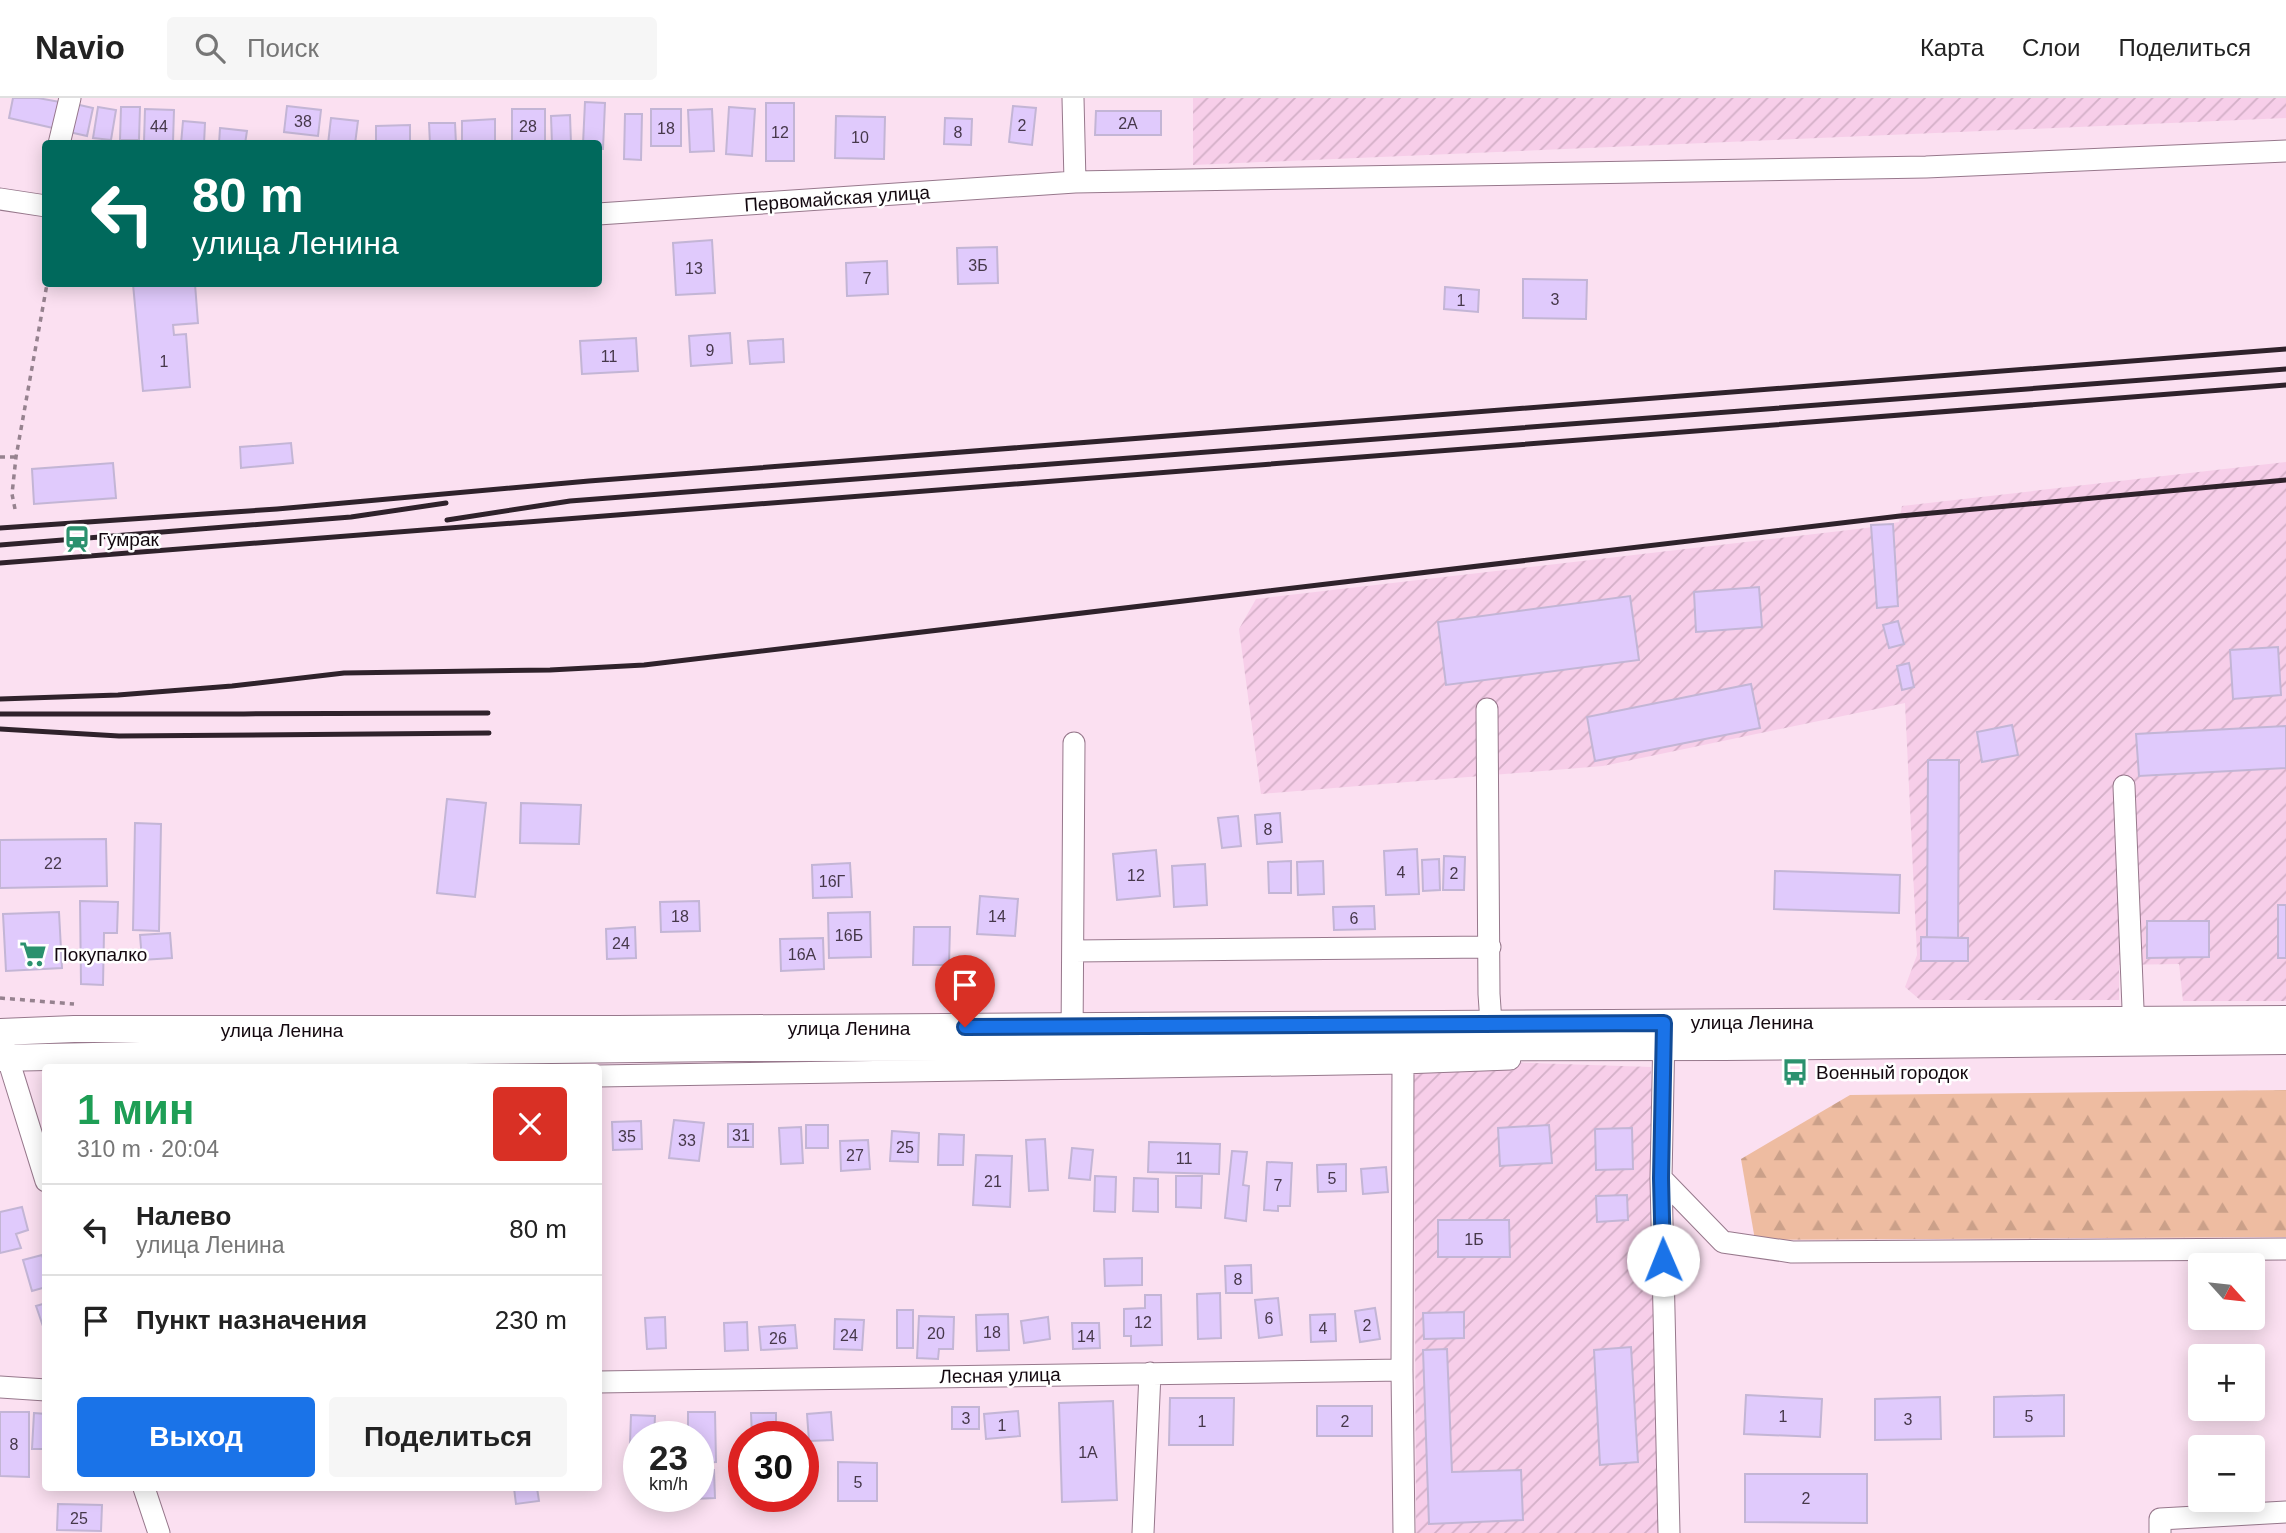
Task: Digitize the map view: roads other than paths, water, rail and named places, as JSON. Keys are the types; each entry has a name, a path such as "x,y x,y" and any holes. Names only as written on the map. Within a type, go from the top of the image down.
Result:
{"main road":[{"name":"улица Ленина","path":"0,1032 74,1029 1072,1037 1664,1035 2134,1031 2286,1019"},
{"name":"улица Ленина","path":"2134,1031 2286,1041"},
{"name":"улица Ленина","path":"4,1058 1072,1037"}],"street":[{"path":"61,140 69,98"},
{"path":"1073,98 1076,182"},
{"name":"Первомайская улица","path":"602,214 1076,182 1927,167 2286,151"},
{"path":"0,198 42,205"},
{"path":"1487,709 1489,994 1492,1035"},
{"path":"1072,1037 1074,743"},
{"path":"2124,786 2134,1031"},
{"path":"1074,951 1490,947"},
{"path":"0,1032 4,1058 42,1169"},
{"path":"1664,1035 1661,1178 1669,1533"},
{"name":"улица Ленина","path":"75,1056 135,1064"},
{"path":"602,1076 1403,1063 1581,1057"},
{"path":"1403,1063 1404,1533"},
{"path":"1661,1178 1723,1242 1792,1252 2286,1249"},
{"name":"Лесная улица","path":"602,1382 1402,1370"},
{"path":"1143,1533 1150,1373"},
{"path":"0,1387 42,1390"},
{"path":"145,1491 159,1533"},
{"path":"2160,1533 2160,1519 2286,1512"}],"railway":[{"path":"0,528 277,509 589,481 2286,349"},
{"path":"447,520 570,501 2286,369"},
{"path":"0,563 2286,385"},
{"path":"0,699 118,695 344,673 550,670 644,665 1900,516 2286,480"},
{"path":"0,545 351,517 446,503"},
{"path":"0,714 488,713"},
{"path":"0,729 119,736 489,733"}],"place":[{"name":"Гумрак","path":"77,539"},
{"name":"Покупалко","path":"33,954"},
{"name":"Военный городок","path":"1795,1072"}]}
